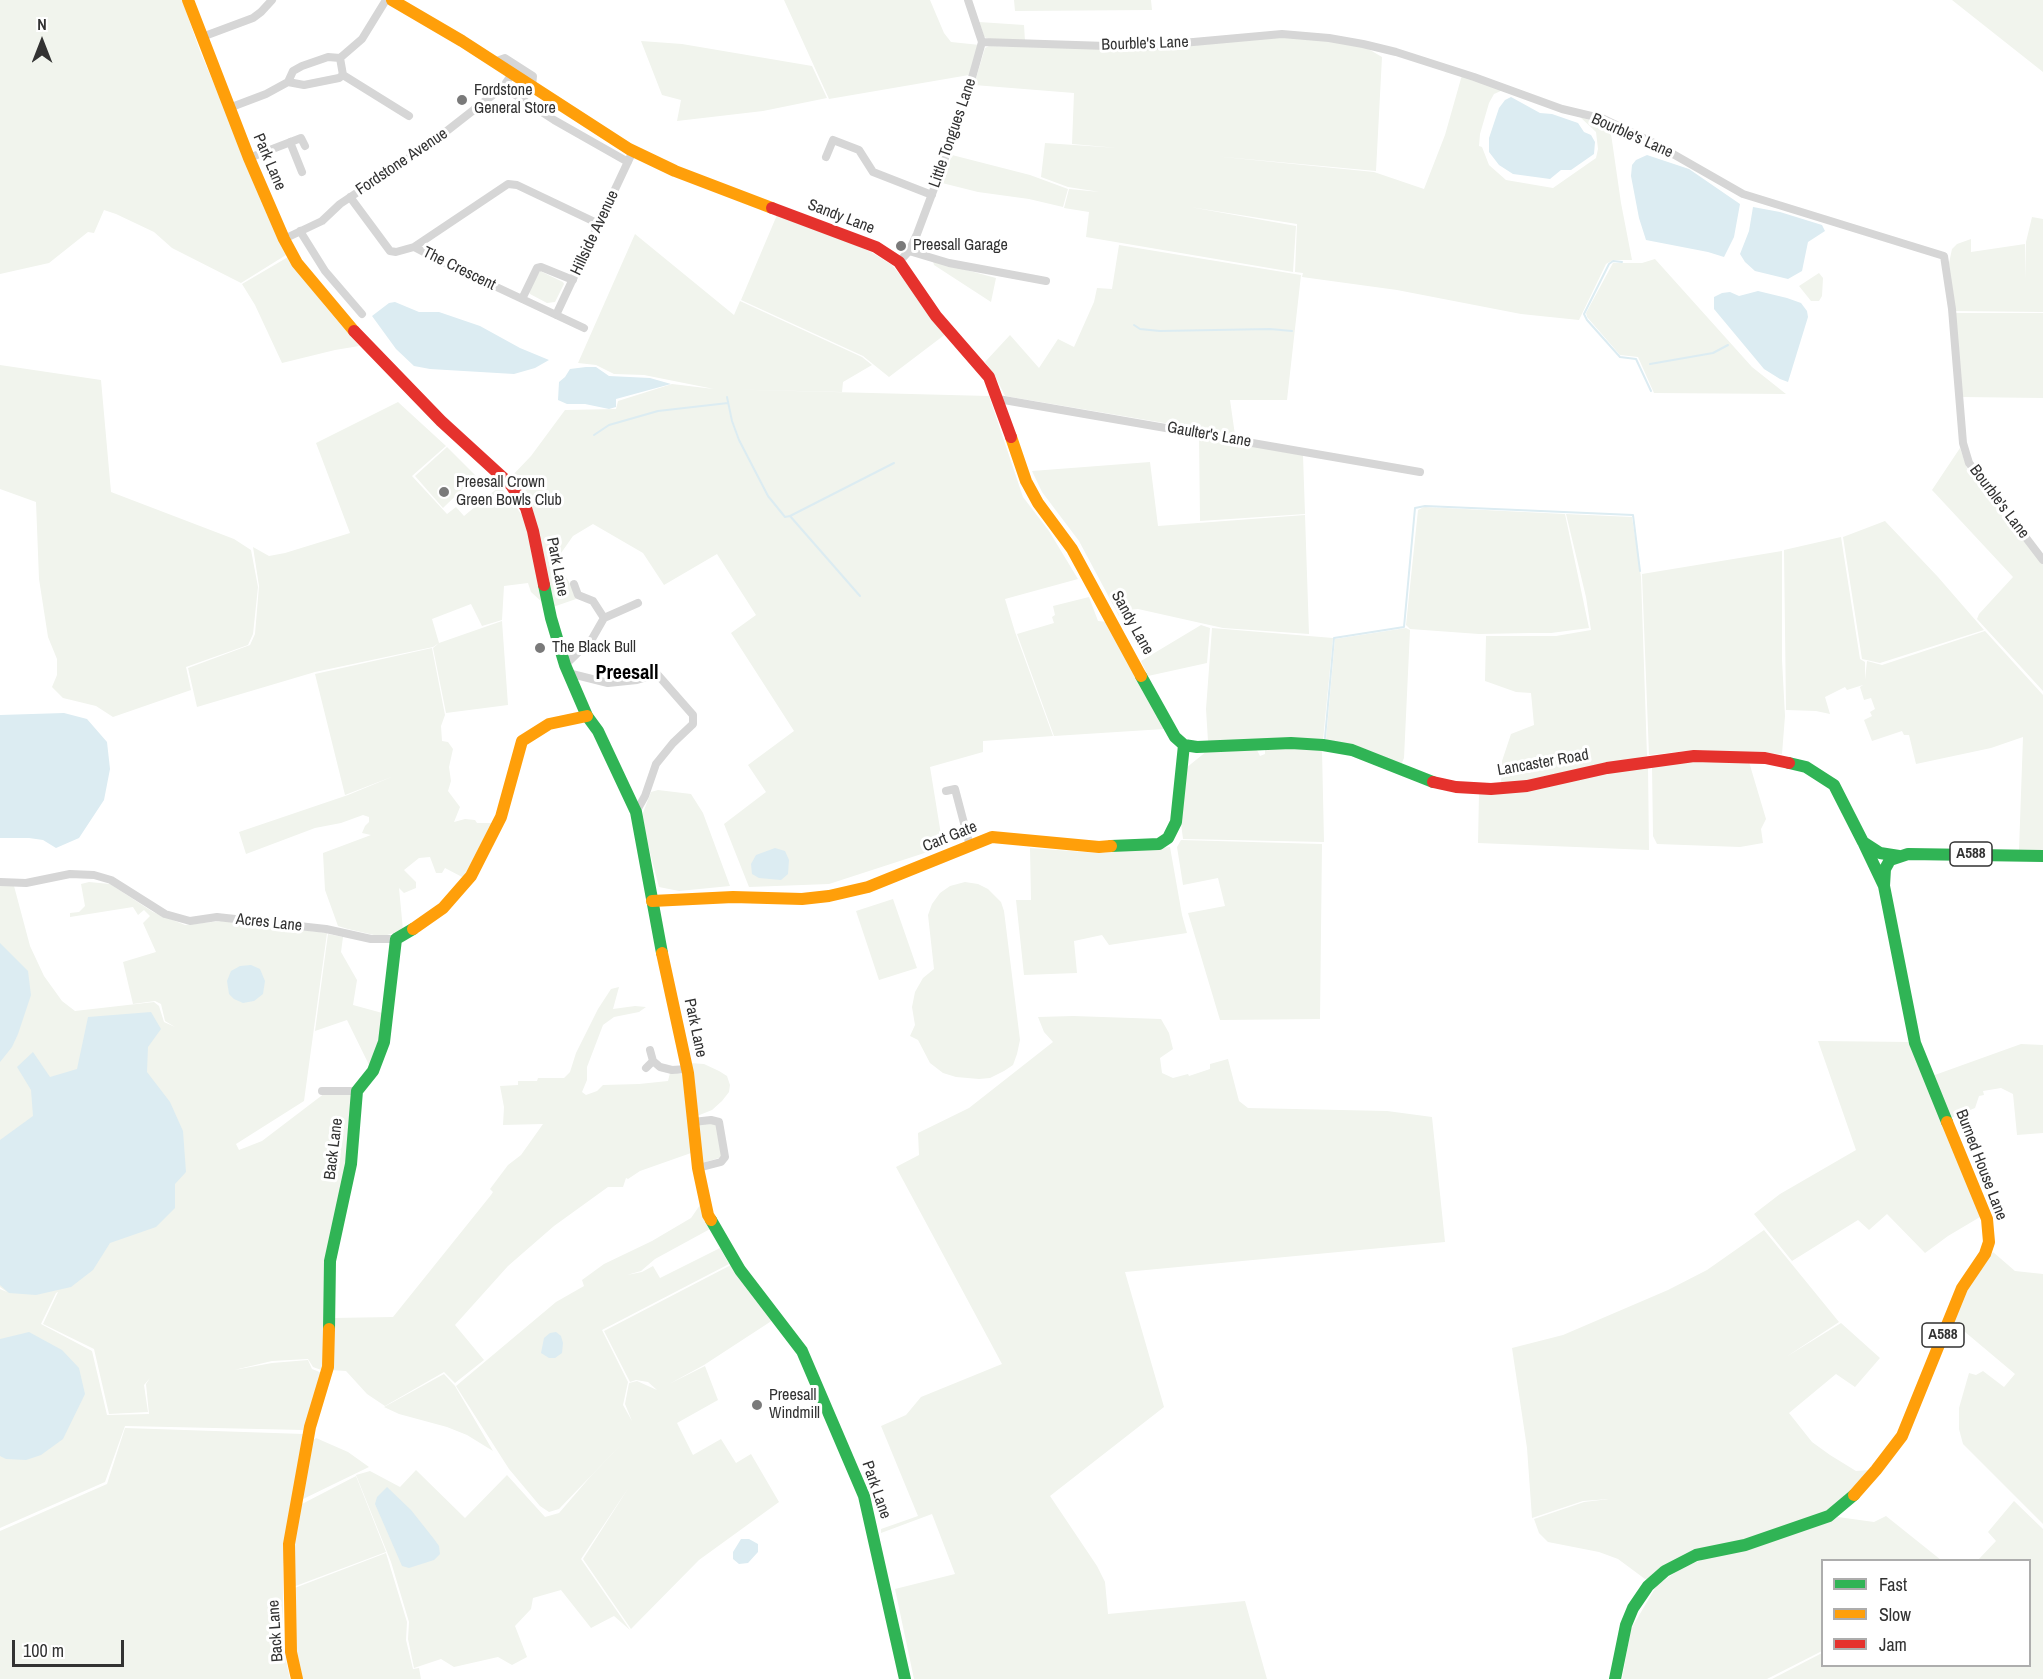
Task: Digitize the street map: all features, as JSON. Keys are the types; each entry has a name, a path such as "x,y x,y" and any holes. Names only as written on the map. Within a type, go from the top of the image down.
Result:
{"main road":[{"name":"Park Lane","path":"188,0 249,158 284,239 303,272 345,322 441,421 511,485 523,501 531,519 551,618 567,669 586,700 587,716 598,731 636,812 687,1069 698,1168 708,1215 740,1270 802,1351 864,1496 905,1679"},
{"name":"Sandy Lane","path":"392,0 513,74 630,157 675,171 876,247 899,261 936,316 989,377 1026,481 1087,576 1175,737 1184,745"},
{"path":"357,1091 373,1071 384,1042 396,939 443,908 471,876 501,817 522,741 549,724 587,716"},
{"name":"Lancaster Road","path":"1184,745 1197,747 1291,743 1323,745 1352,750 1431,782 1456,787 1491,789 1527,786 1607,768 1694,756 1765,758 1806,767 1834,785 1884,886"},
{"name":"Cart Gate","path":"652,901 733,897 802,899 829,896 868,887 992,837 1098,847 1159,844 1168,838 1176,822 1184,745"},
{"path":"1863,842 1880,853 1899,856"},
{"name":"A588","path":"1899,856 1944,853 2043,856"},
{"name":"Burned House Lane","path":"1615,1679 1626,1625 1633,1608 1648,1586 1665,1571 1696,1555 1745,1545 1829,1516 1846,1503 1876,1470 1902,1436 1962,1288 1985,1254 1989,1242 1987,1219 1915,1043 1884,886 1885,868 1890,860 1899,856"},
{"name":"Back Lane","path":"297,1679 291,1652 289,1544 310,1427 328,1367 330,1261 351,1164 357,1091"}],"street":[{"path":"202,38 253,18 272,0"},
{"path":"229,108 266,94 288,82 293,71 302,66 328,57 340,58 362,39 386,0"},
{"path":"968,0 982,42"},
{"name":"Bourble's Lane","path":"982,42 1138,47 1282,34 1363,44 1474,77 1562,109 1604,119 1652,142 1743,194 1944,256 1952,309 1963,443 1969,464 2043,560"},
{"name":"Little Tongues Lane","path":"899,261 909,250 932,195 966,99 982,42"},
{"path":"340,58 343,75 409,116"},
{"path":"494,62 505,58 533,76 532,87"},
{"name":"Fordstone Avenue","path":"284,239 322,220 350,197 434,141 502,87 513,74"},
{"path":"288,82 304,86 314,85 343,75"},
{"name":"Sandy Lane","path":"502,87 554,120 630,157"},
{"path":"249,158 301,138 305,146"},
{"path":"826,157 833,140 859,150 873,172 932,195"},
{"path":"290,142 302,172"},
{"name":"Hillside Avenue","path":"556,315 630,157"},
{"path":"414,246 512,183 599,224"},
{"name":"The Crescent","path":"350,197 390,251 396,252 414,246 584,328"},
{"path":"300,231 325,271 362,314"},
{"path":"909,250 949,263 1046,281"},
{"path":"522,299 537,268 541,267 573,280"},
{"name":"Gaulter's Lane","path":"998,399 1420,472"},
{"path":"574,584 578,595 593,601 604,618"},
{"path":"636,812 645,796 656,764 673,742 693,724 693,715 657,674 637,680 608,683 567,669 592,639 604,618 639,603"},
{"path":"946,790 955,789 970,846"},
{"name":"Acres Lane","path":"0,882 26,883 70,874 94,875 111,880 165,914 190,921 217,917 326,929 371,939 396,939"},
{"path":"650,1050 649,1064 667,1070 687,1069"},
{"path":"322,1090 357,1091"},
{"path":"693,1122 711,1119 719,1122 725,1157 721,1162 698,1168"}],"shaded area":[{"path":"0,0 182,0 200,51 286,255 241,283 172,248 154,232 104,210 94,233 88,232 49,263 0,274"},
{"path":"784,0 930,0 944,33 951,42 980,45 969,75 829,99"},
{"path":"1014,0 1151,0 1152,10 1015,11"},
{"path":"1952,0 2043,0 2043,72"},
{"path":"979,22 1024,25 1025,41 984,37"},
{"path":"1276,36 1331,40 1365,47 1382,57 1376,171 1213,156 1374,172 1424,189 1445,135 1462,75 1503,90 1494,94 1489,103 1479,146 1482,147 1489,165 1506,180 1553,188 1596,158 1598,149 1596,132 1580,117 1610,127 1632,260 1613,260 1606,264 1579,320 1521,314 1397,290 1302,277 1303,273 1295,272 1297,224 1190,207 1296,226 1293,272 1086,237 1089,212 1064,208 1069,189 1100,192 1068,187 1041,177 1045,143 1118,148 1072,144 1074,93 974,85 985,48 989,46 1140,50"},
{"path":"641,41 682,44 812,66 827,98 763,111 677,121 681,100 662,95"},
{"path":"1511,97 1540,113 1552,114 1578,123 1595,142 1594,154 1571,170 1561,170 1550,179 1513,174 1499,165 1489,152 1489,138 1499,108 1505,100"},
{"path":"952,155 1030,175 1068,189 1063,207 1029,199 978,192 942,183"},
{"path":"1647,155 1689,169 1740,204 1734,237 1724,257 1646,240 1631,176 1632,165 1636,160"},
{"path":"1753,207 1780,212 1822,225 1825,231 1808,242 1802,271 1788,279 1755,271 1745,262 1740,254 1749,231"},
{"path":"777,215 839,237 892,265 947,333 889,377 863,356 741,300"},
{"path":"2032,217 2043,219 2043,312 1953,311 1949,263 1952,249 1957,244 1971,239 1971,252 2025,244 2025,280 2026,242"},
{"path":"635,234 734,315 740,301 862,357 872,365 843,382 842,392 715,389 989,396 1023,497 1049,531 1078,579 1005,599 1053,736 983,741 983,752 930,767 943,847 829,884 749,887 724,824 766,792 748,765 794,731 731,633 756,615 717,554 664,585 643,553 593,524 573,536 559,556 562,570 576,599 553,607 510,478 531,456 565,410 616,409 618,401 672,384 714,389 644,375 614,374 596,365 578,363"},
{"path":"1119,245 1301,275 1287,400 1230,400 1235,435 1005,396 985,362 1010,335 1039,368 1058,339 1074,347 1094,302 1097,288 1112,289"},
{"path":"288,257 359,346 282,363 255,305 242,284"},
{"path":"1655,259 1752,367 1786,394 1654,393 1638,357 1620,355 1586,313 1613,263 1642,263"},
{"path":"933,261 996,278 991,302 934,265"},
{"path":"540,271 564,284 555,302 547,303 530,294 529,291"},
{"path":"1819,273 1823,278 1822,296 1819,301 1811,301 1799,286"},
{"path":"1758,291 1801,303 1807,311 1808,317 1788,382 1764,369 1714,309 1714,297 1722,293 1730,292 1739,296"},
{"path":"395,302 419,312 439,312 480,326 520,348 549,360 535,368 514,374 414,366 396,349 372,316 389,303"},
{"path":"1953,313 2043,313 2043,398 1962,397"},
{"path":"0,365 101,380 111,492 234,539 251,550 258,587 253,634 248,645 186,667 191,690 113,717 96,706 63,698 52,687 57,675 57,659 48,637 39,579 36,502 0,489"},
{"path":"596,367 609,376 650,378 671,384 616,399 616,407 609,409 585,404 567,404 558,400 559,382 570,369"},
{"path":"398,402 446,446 412,476 447,514 456,507 464,516 500,486 530,526 543,603 531,592 528,583 504,586 502,620 482,626 471,604 432,619 439,643 433,647 315,672 197,707 188,668 250,645 255,634 259,586 253,547 269,556 350,533 316,443"},
{"path":"1199,435 1303,455 1305,514 1200,521"},
{"name":"Preesall Crown Green Bowls Club","path":"447,447 476,476 443,508 415,476"},
{"path":"1960,448 1967,468 2043,565 2043,691 1977,619 2013,577 1932,490"},
{"path":"1150,462 1158,526 1305,515 1309,634 1223,628 1138,609 1127,610 1119,616 1079,541 1042,492 1032,471"},
{"path":"1424,507 1565,514 1589,628 1551,633 1479,634 1410,629 1406,625 1418,510"},
{"path":"1566,514 1632,517 1641,577 1647,756 1541,780 1501,785 1502,761 1511,734 1534,725 1531,693 1516,692 1485,681 1486,636 1556,636 1591,630 1586,597"},
{"path":"1885,521 1984,630 1880,663 1862,659 1843,537"},
{"path":"1841,537 1860,659 1865,662 1865,680 1867,661 1882,665 1985,631 2043,695 2043,851 2019,850 2023,737 1991,748 1916,764 1909,735 1904,735 1902,731 1872,741 1864,720 1872,716 1870,712 1875,709 1871,698 1864,700 1860,687 1863,685 1847,690 1845,687 1825,697 1830,714 1786,710 1784,550"},
{"path":"1782,551 1782,660 1785,716 1782,754 1695,750 1649,755 1642,574"},
{"path":"1089,597 1098,621 1108,622 1164,729 1054,736 1017,634 1054,623 1053,606"},
{"path":"502,621 508,705 446,713 433,648 439,643"},
{"path":"1201,625 1210,628 1207,663 1148,676 1141,661"},
{"path":"1212,628 1333,638 1323,740 1208,741 1206,709"},
{"path":"1406,628 1410,630 1404,758 1401,765 1355,745 1326,740 1335,639"},
{"path":"432,648 445,715 441,726 442,741 448,742 453,749 449,767 451,781 448,791 460,807 454,822 465,819 475,820 477,823 494,823 464,878 445,868 442,873 436,873 430,857 419,858 404,870 416,882 416,888 404,893 399,888 403,930 387,935 374,935 338,926 325,890 323,853 371,835 362,833 369,822 369,817 363,815 341,823 315,828 246,854 239,832 348,795 394,776 345,795 315,674"},
{"path":"64,713 87,719 107,742 110,769 104,800 79,838 56,848 43,840 0,838 0,715"},
{"path":"1265,749 1322,750 1324,842 1183,839 1181,823 1186,768 1207,751 1257,750 1260,756 1265,754"},
{"path":"1684,761 1749,762 1766,819 1761,829 1763,843 1740,847 1657,844 1653,836 1652,765"},
{"path":"1648,766 1649,850 1478,843 1479,793"},
{"path":"658,790 691,794 703,813 730,886 679,891 659,887 641,818 651,792"},
{"path":"1181,840 1322,844 1320,1019 1220,1020 1188,913 1225,906 1218,878 1183,885 1177,847"},
{"path":"1170,847 1187,933 1109,945 1102,935 1074,941 1077,973 1024,975 1016,900 1031,900 1030,848 1098,853"},
{"path":"775,848 785,851 789,860 788,874 781,880 759,878 752,874 751,864 756,855"},
{"path":"89,882 110,884 153,912 185,925 221,921 327,933 304,1101 236,1144 239,1150 262,1141 325,1093 351,1094 352,1106 324,1371 313,1367 308,1359 272,1361 234,1370 272,1363 308,1360 312,1369 322,1373 304,1430 125,1426 105,1482 0,1528 0,1289 7,1292 0,1287 0,885 14,886 30,946 44,976 62,1001 75,1011 154,1002 159,1006 164,1022 175,1027 165,1021 161,1004 155,1001 133,1004 123,962 156,952 143,923 150,916 144,910 138,915 133,907 70,917 70,913 79,912 85,906 81,884","holes":["58,1292 43,1324 94,1349 109,1414 148,1412 144,1385 150,1378 146,1384 149,1414 107,1415 92,1351 41,1324"]},
{"path":"965,882 978,884 988,889 1001,902 1004,911 1020,1040 1013,1065 990,1078 956,1077 943,1073 930,1063 918,1040 910,1036 915,1025 912,1007 915,992 923,978 934,969 928,915 940,893 950,886"},
{"path":"893,899 917,968 879,980 856,911"},
{"path":"328,934 343,937 341,952 357,980 353,1005 386,1014 371,1069 347,1020 315,1031"},
{"path":"0,943 28,971 31,995 12,1047 0,1062"},
{"path":"251,965 260,969 265,981 263,994 254,1001 243,1003 229,994 227,981 231,971 240,966"},
{"path":"619,987 613,1009 646,1007 639,1012 614,1017 603,1025 587,1067 587,1080 582,1092 586,1095 597,1091 603,1085 668,1081 670,1073 674,1072 684,1075 691,1153 626,1178 623,1187 608,1187 554,1226 508,1266 455,1325 484,1360 455,1383 444,1372 385,1406 367,1394 346,1371 330,1370 332,1318 393,1317 491,1195 493,1192 490,1189 508,1165 521,1155 543,1124 503,1125 504,1107 500,1086 518,1085 518,1081 537,1081 538,1078 564,1078 570,1072 576,1053 598,1009 611,989"},
{"path":"151,1012 161,1029 148,1047 147,1072 170,1102 183,1131 186,1172 175,1184 175,1208 156,1227 110,1243 93,1270 71,1287 36,1295 9,1293 0,1285 0,1140 33,1116 31,1090 17,1067 33,1052 50,1077 77,1069 88,1017"},
{"path":"1038,1017 1161,1019 1169,1033 1173,1049 1160,1058 1162,1073 1173,1078 1188,1074 1189,1076 1210,1069 1210,1064 1228,1059 1239,1101 1248,1108 1387,1111 1432,1117 1445,1242 1125,1272 1164,1407 1050,1496 1097,1566 1105,1582 1108,1614 1245,1601 1267,1679 914,1679 895,1589 955,1574 932,1514 881,1533 881,1529 918,1516 881,1426 906,1415 921,1397 1002,1364 896,1167 919,1155 918,1133 969,1108 1053,1042 1044,1032"},
{"path":"1818,1041 1910,1042 1980,1217 1925,1253 1887,1214 1869,1230 1858,1220 1792,1261 1754,1214 1780,1194 1856,1150"},
{"path":"2021,1044 2043,1045 2043,1133 2017,1135 2013,1094 2001,1088 1983,1091 1984,1095 1979,1096 1975,1108 1948,1119 1932,1076"},
{"path":"690,1063 704,1064 719,1071 727,1076 730,1085 729,1092 722,1101 712,1110 697,1116"},
{"path":"711,1122 716,1124 722,1157 703,1163 698,1125"},
{"path":"700,1205 710,1229 655,1259 641,1271 627,1275 642,1272 653,1266 660,1278 720,1248 729,1264 602,1330 628,1382 623,1405 632,1421 625,1404 629,1383 637,1381 657,1390 648,1382 636,1380 630,1382 604,1331 731,1265 773,1320 704,1365 669,1384 705,1366 718,1400 677,1423 693,1455 721,1439 736,1463 751,1454 779,1502 699,1560 631,1629 583,1559 629,1487 581,1559 630,1630 614,1616 591,1628 561,1590 533,1598 531,1609 515,1626 527,1657 512,1665 498,1657 454,1667 441,1659 414,1668 408,1639 409,1622 391,1562 356,1475 370,1471 400,1487 416,1470 465,1518 507,1475 545,1517 559,1513 636,1429 559,1509 549,1512 540,1506 509,1469 456,1386 556,1302 584,1286 582,1280 604,1264 652,1241 691,1218"},
{"path":"1764,1230 1839,1322 1786,1357 1841,1323 1880,1358 1855,1387 1836,1374 1789,1413 1812,1442 1830,1455 1856,1471 1870,1470 1833,1509 1650,1580 1645,1579 1618,1559 1599,1552 1548,1542 1539,1533 1534,1519 1584,1502 1609,1499 1583,1501 1532,1518 1527,1448 1512,1348 1563,1335 1668,1290 1707,1270"},
{"path":"1993,1252 2015,1271 2043,1274 2043,1524 1963,1444 1959,1429 1959,1408 1969,1373 1976,1375 1983,1371 2004,1387 2015,1374 1952,1321 1965,1291"},
{"path":"29,1332 62,1350 79,1368 85,1394 63,1439 41,1455 26,1460 6,1459 0,1456 0,1339"},
{"path":"556,1332 561,1336 563,1343 562,1353 555,1358 549,1358 541,1353 544,1338"},
{"path":"444,1374 455,1386 493,1451 467,1435 399,1414 384,1407"},
{"path":"125,1428 304,1434 289,1513 283,1567 283,1646 290,1679 0,1679 0,1531 107,1484"},
{"path":"316,1438 348,1452 369,1467 299,1501 311,1442"},
{"path":"356,1476 386,1552 293,1587 290,1550 300,1505"},
{"path":"387,1487 411,1510 439,1546 440,1554 434,1560 409,1568 402,1566 375,1504 377,1497"},
{"path":"2014,1501 2043,1529 2043,1679 1772,1679 1821,1654 1821,1667 2031,1667 2031,1559 1979,1559 1996,1541 1988,1532"},
{"path":"1886,1516 1940,1559 1821,1559 1821,1652 1767,1679 1622,1679 1631,1629 1657,1585 1692,1561 1791,1534 1838,1517 1874,1522"},
{"path":"741,1539 749,1539 758,1544 758,1552 748,1563 739,1564 733,1559 733,1552"},
{"path":"386,1553 407,1622 406,1640 413,1669 419,1668 421,1679 301,1679 293,1645 292,1589"}],"waterway":[{"path":"1622,262 1613,261 1609,264 1584,314 1620,357 1636,359 1651,391"},
{"path":"1134,325 1140,329 1160,331 1270,329 1292,331"},
{"path":"1650,364 1713,353 1728,345"},
{"path":"727,397 739,440 768,496 785,517 790,516 860,596"},
{"path":"594,435 609,425 658,411 728,403"},
{"path":"790,516 894,463"},
{"path":"1325,738 1334,638 1404,627 1415,508 1425,506 1633,515 1640,571"}],"traffic: fast":[{"path":"544,585 565,665 587,716 598,731 636,812 662,953"},
{"path":"1141,676 1175,737 1184,745 1197,747 1291,743 1323,745 1352,750 1433,782"},
{"path":"1111,846 1159,844 1168,838 1176,822 1184,745"},
{"path":"1789,763 1806,767 1834,785 1863,842 1880,853 1899,856"},
{"path":"1864,844 1884,886"},
{"path":"1947,1122 1915,1043 1884,886 1885,869 1890,860 1908,854 2043,856"},
{"path":"329,1329 330,1261 351,1164 357,1091 373,1071 384,1042 396,939 413,929"},
{"path":"711,1220 740,1270 802,1351 864,1496 905,1679"},
{"path":"1615,1679 1626,1625 1633,1608 1648,1586 1665,1571 1696,1555 1745,1545 1829,1516 1854,1495"}],"traffic: slow":[{"path":"188,0 249,158 284,239 297,263 354,331"},
{"path":"392,0 462,41 629,149 675,171 772,208"},
{"path":"1011,437 1026,481 1038,503 1072,549 1141,676"},
{"path":"413,929 443,908 471,876 501,817 522,741 549,724 587,716"},
{"path":"652,901 733,897 802,899 829,896 868,887 992,837 1099,847 1111,846"},
{"path":"662,953 688,1073 698,1168 711,1220"},
{"path":"1854,1495 1902,1436 1962,1288 1985,1254 1989,1242 1987,1219 1947,1122"},
{"path":"297,1679 291,1652 289,1544 310,1427 328,1367 329,1329"}],"traffic: jam":[{"path":"772,208 876,247 899,262 936,316 989,377 1011,437"},
{"path":"354,331 441,421 511,485 526,508 544,585"},
{"path":"1433,782 1456,787 1491,789 1527,786 1607,768 1694,756 1765,758 1789,763"}],"place":[{"name":"Fordstone General Store","path":"462,100"},
{"name":"Preesall Garage","path":"901,246"},
{"name":"Preesall Crown Green Bowls Club","path":"444,492"},
{"name":"The Black Bull","path":"540,648"},
{"name":"Preesall Windmill","path":"757,1405"}],"district":[{"name":"Preesall","path":"627,674"}]}
